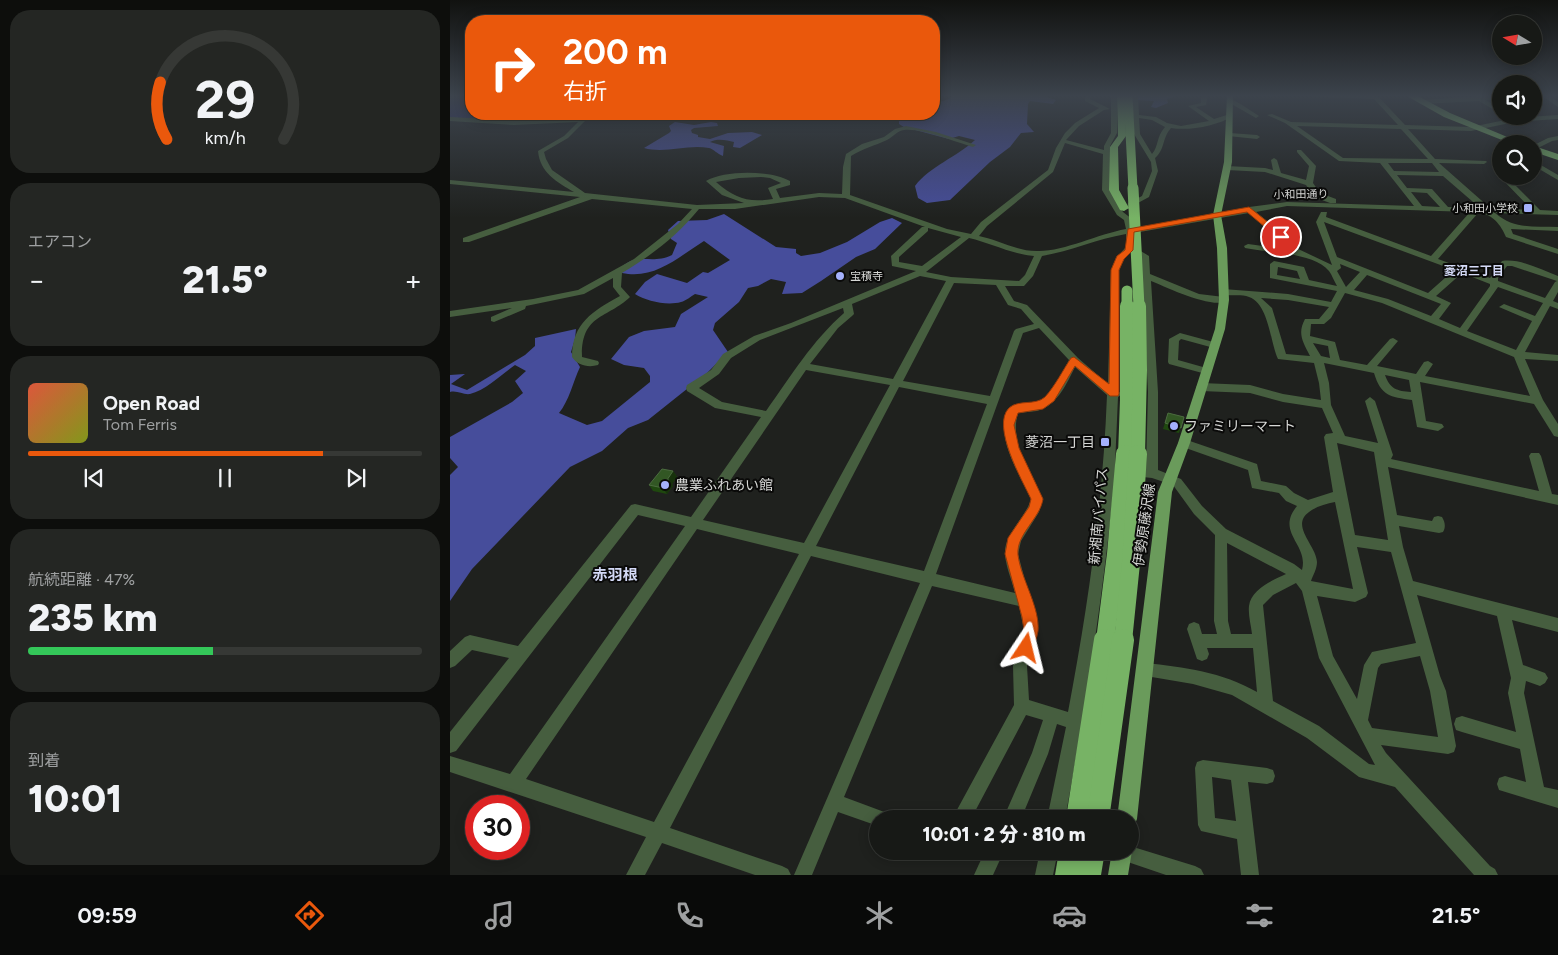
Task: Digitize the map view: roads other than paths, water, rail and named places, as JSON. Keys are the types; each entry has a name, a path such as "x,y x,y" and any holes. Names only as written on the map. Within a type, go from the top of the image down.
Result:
{"highway":[{"name":"新湘南バイパス","path":"1078,810 1113,582 1124,465 1128,373 1126,136"},
{"path":"1542,151 1558,157"},
{"name":"新湘南バイパス","path":"1099,810 1124,632 1138,465 1140,366 1127,211"},
{"path":"1067,875 1070,860"},
{"path":"1089,875 1092,860"}],"main road":[{"name":"伊勢原藤沢線","path":"1129,810 1165,492 1184,443 1222,320 1222,248 1218,215 1227,168 1230,136"},
{"path":"1118,875 1120,860"}],"street":[{"path":"567,136 541,151 541,154 549,172 583,195"},
{"path":"846,196 848,155 864,145 889,136"},
{"path":"940,136 973,145"},
{"path":"769,415 719,406 691,388 715,372 727,356 757,338 794,325 921,271 971,236 1051,171 1066,136"},
{"path":"1058,810 1075,722 1097,589 1109,469 1114,394 1115,270 1120,258 1130,248 1130,228 1127,211 1106,190 1107,145 1113,136"},
{"path":"1127,211 1132,203 1142,199 1146,194 1155,171 1152,157 1138,136"},
{"path":"1152,157 1162,145 1161,136"},
{"path":"1241,136 1257,137"},
{"path":"1307,136 1341,160 1484,162"},
{"path":"1411,136 1445,174 1506,225 1520,228 1558,229"},
{"path":"1542,144 1550,139 1558,138"},
{"path":"1063,141 1106,153"},
{"path":"1299,151 1314,166 1309,183"},
{"path":"1274,160 1278,174"},
{"path":"1382,160 1420,208"},
{"path":"1227,168 1265,170 1309,183 1317,195 1335,202 1321,218 1320,222 1337,268 1332,269"},
{"path":"1542,168 1558,178"},
{"path":"1392,173 1445,174"},
{"path":"754,205 725,193 710,181 742,176 768,176 784,180 788,183 772,188 776,201"},
{"path":"450,182 697,207 754,205 819,195 846,196 908,217 912,213 876,200"},
{"path":"1510,185 1538,212"},
{"path":"1406,190 1429,190 1445,208"},
{"path":"466,240 593,196"},
{"name":"小和田通り","path":"908,217 945,231 971,236 1012,250 1038,254 1058,251 1130,228 1287,204 1558,212"},
{"path":"450,314 533,302 582,292 637,260 680,226 697,207"},
{"path":"1249,209 1281,237 1291,249 1322,262 1332,269 1345,290"},
{"path":"1433,260 1476,210"},
{"path":"1321,218 1558,306"},
{"path":"1506,225 1509,235 1558,252"},
{"path":"925,230 895,256 895,264 951,280 1021,284"},
{"path":"1256,259 1253,247 1296,251"},
{"path":"1130,248 1145,256 1153,392 1152,474"},
{"path":"1038,254 1029,276 1018,289 1017,297 1024,307 1074,360 1114,394 1153,392"},
{"path":"1334,258 1366,271 1405,298 1433,321 1518,355 1558,358"},
{"path":"1117,264 1122,262 1138,264 1146,273 1198,297 1254,296 1288,298 1334,305"},
{"path":"1461,333 1494,286 1494,278 1505,263 1513,263 1558,279"},
{"path":"1430,296 1460,270"},
{"path":"1308,321 1321,322 1328,316 1345,290 1366,271"},
{"path":"594,363 580,361 577,357 579,338 586,322 598,312 625,297 617,287 618,272"},
{"path":"635,875 951,280"},
{"path":"1305,282 1345,290 1405,298 1430,296 1446,303 1433,321"},
{"path":"999,283 1011,303 1024,307"},
{"path":"1518,355 1558,284"},
{"path":"1515,290 1502,311 1537,320"},
{"path":"1254,296 1268,308 1282,357 1336,362 1538,401"},
{"path":"494,319 533,302"},
{"path":"514,783 803,366 836,326 849,314 847,302"},
{"path":"1311,302 1308,321 1305,327 1305,338 1318,360 1326,391 1326,405 1341,439"},
{"path":"803,875 928,579 1019,332 1040,325"},
{"path":"1206,371 1173,362 1174,339 1180,336 1214,345"},
{"path":"1305,338 1332,344 1336,362"},
{"path":"1373,370 1393,341"},
{"path":"1518,355 1538,401 1557,430"},
{"path":"966,810 1022,706 1020,666 1031,630 1011,554 1014,538 1035,508 1037,499 1013,448 1009,425 1010,418 1013,411 1023,407 1040,406 1050,399 1074,360"},
{"path":"1428,364 1416,378 1421,424 1438,427"},
{"path":"803,366 994,401"},
{"path":"1373,370 1383,388 1391,393 1417,397"},
{"path":"1201,387 1250,390 1326,405"},
{"path":"1370,401 1387,455 1381,461"},
{"path":"1266,706 1255,613 1259,598 1275,586 1303,582 1355,596 1361,593 1340,497 1330,437 1341,439 1375,447 1379,450 1396,546 1432,676 1438,691 1448,746 1363,728"},
{"path":"1184,443 1253,467 1256,485 1282,489 1290,497 1306,505"},
{"path":"1535,456 1553,499"},
{"path":"1381,461 1553,499"},
{"path":"1109,469 1170,478 1177,482 1198,510 1221,533 1290,568 1303,582 1326,658 1380,759 1486,875"},
{"path":"1303,582 1310,560 1294,523 1306,505 1332,497 1340,497"},
{"path":"450,745 635,509 1023,601"},
{"path":"1391,519 1439,528 1438,521"},
{"path":"1221,533 1222,621 1226,641"},
{"path":"1349,540 1396,546"},
{"path":"1408,586 1558,625"},
{"path":"1503,611 1519,678 1516,693 1537,793"},
{"path":"1198,641 1258,641"},
{"path":"450,661 470,642 520,654"},
{"path":"1363,728 1371,666 1378,657 1410,652 1425,647"},
{"path":"1145,670 1193,676 1234,688 1312,732 1366,771 1398,780"},
{"path":"1517,672 1540,678"},
{"path":"1022,706 1075,722"},
{"path":"1016,810 1040,754 1052,716"},
{"path":"1462,724 1527,743"},
{"path":"450,764 514,783 657,834 782,875"},
{"path":"1245,832 1207,826 1203,768 1267,776"},
{"path":"1239,772 1250,875"},
{"path":"1505,784 1558,799"},
{"path":"834,802 869,814"},
{"path":"1139,857 1195,875"},
{"path":"983,875 990,860"},
{"path":"1044,875 1047,860"}],"place":[{"name":"小和田小学校","path":"1528,208"},
{"name":"宝積寺","path":"840,276"},
{"name":"ファミリーマート","path":"1174,426"},
{"name":"菱沼一丁目","path":"1105,442"},
{"name":"農業ふれあい館","path":"665,485"}],"district":[{"name":"菱沼三丁目","path":"1474,271"},
{"name":"赤羽根","path":"615,575"}]}
